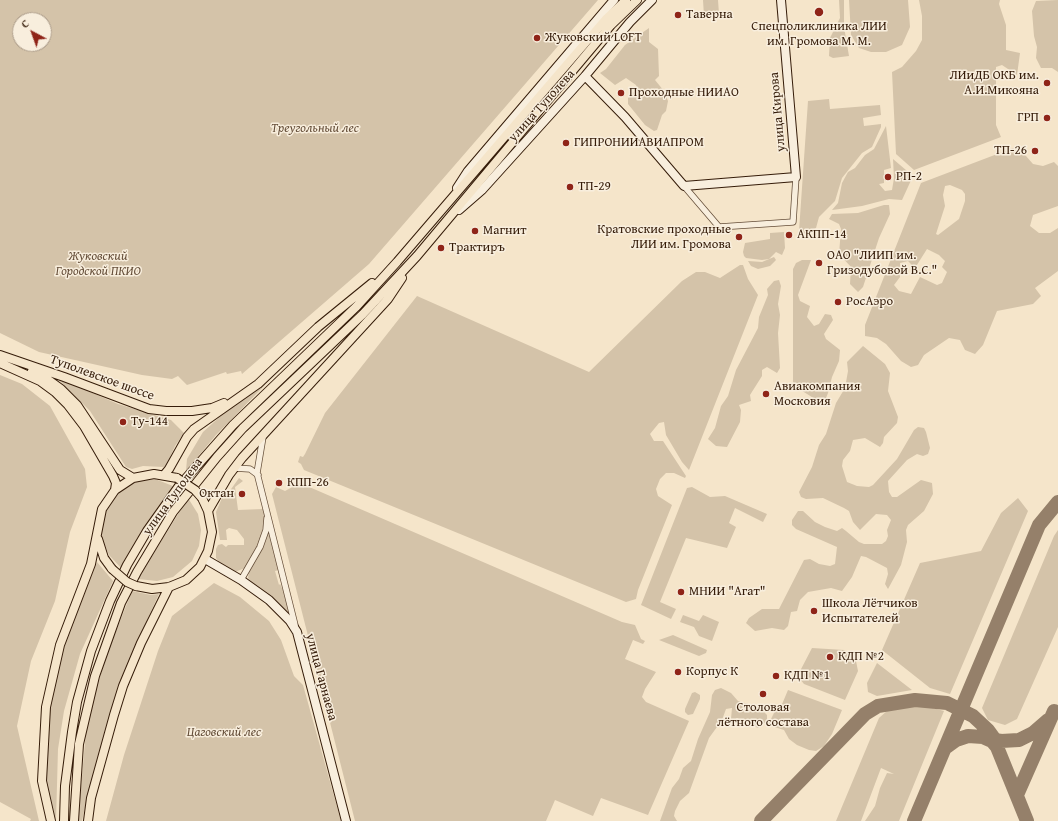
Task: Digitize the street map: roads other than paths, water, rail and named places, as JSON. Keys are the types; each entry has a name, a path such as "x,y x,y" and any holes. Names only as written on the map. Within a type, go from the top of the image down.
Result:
{"main road":[{"name":"улица Туполева","path":"64,821 67,762 77,702 91,651 110,601 127,565 147,531 179,486 219,440 260,398 356,306 397,262 437,218 605,20 626,0"},
{"name":"улица Туполева","path":"74,821 79,744 95,676 121,603 158,536 183,500 243,428 363,314 417,256 611,26 637,0"},
{"name":"улица Туполева","path":"208,511 234,468 264,433 388,299 417,256"},
{"name":"улица Туполева","path":"243,395 258,384 318,327 397,262"},
{"name":"Туполевское шоссе","path":"0,355 149,409 166,411 212,408 243,395"},
{"name":"Туполевское шоссе","path":"0,355 43,376 61,389 90,422 120,470 133,478"},
{"name":"Туполевское шоссе","path":"0,363 40,381 55,392 68,405 84,426 113,476 116,483 115,490"},
{"path":"164,475 187,437 194,429 243,395"},
{"path":"51,821 42,781 46,707 60,645 90,564 102,509 115,490 133,478 148,474 164,475 177,478 191,487 202,498 208,511 212,532 211,543 205,559 193,574 182,582 169,587 152,589 136,586 123,579 112,569 104,558 99,546 97,532"},
{"path":"88,821 91,798 123,686 141,643 169,587"}],"street":[{"name":"улица Туполева","path":"437,218 468,172 614,0"},
{"name":"улица Туполева","path":"444,223 482,190 585,76 630,22 652,0"},
{"name":"улица Кирова","path":"684,186 719,227 793,222 796,177 781,0"},
{"path":"585,76 625,118 684,186 796,177"},
{"path":"264,433 260,452 258,475 297,632"},
{"path":"234,468 250,469 258,475"},
{"path":"241,580 260,547 266,530 267,512"},
{"name":"улица Гарнаева","path":"205,559 241,580 274,604 290,621 297,632 346,821"}],"place":[{"name":"Спецполиклиника ЛИИ им. Громова М. М.","path":"819,12"},
{"name":"Таверна","path":"678,15"},
{"name":"Жуковский LOFT","path":"537,38"},
{"name":"ЛИиДБ ОКБ им. А.И.Микояна","path":"1047,83"},
{"name":"Проходные НИИАО","path":"621,93"},
{"name":"ГРП","path":"1047,118"},
{"name":"ГИПРОНИИАВИАПРОМ","path":"566,143"},
{"name":"ТП-26","path":"1035,151"},
{"name":"РП-2","path":"888,177"},
{"name":"ТП-29","path":"570,187"},
{"name":"Магнит","path":"475,231"},
{"name":"АКПП-14","path":"789,235"},
{"name":"Кратовские проходные ЛИИ им. Громова","path":"739,237"},
{"name":"Трактиръ","path":"441,248"},
{"name":"ОАО \"ЛИИП им. Гризодубовой В.С.\"","path":"819,263"},
{"name":"РосАэро","path":"838,302"},
{"name":"Авиакомпания Московия","path":"766,394"},
{"name":"Ty-144","path":"123,422"},
{"name":"КПП-26","path":"279,483"},
{"name":"Октан","path":"242,494"},
{"name":"МНИИ \"Агат\"","path":"681,592"},
{"name":"Школа Лётчиков Испытателей","path":"814,611"},
{"name":"КДП №2","path":"830,657"},
{"name":"Корпус К","path":"678,672"},
{"name":"КДП №1","path":"776,676"},
{"name":"Столовая лётного состава","path":"763,694"}],"park label":[{"name":"Треугольный лес","path":"315,129"},
{"name":"Жуковский Городской ПКИО","path":"98,264"},
{"name":"Цаговский лес","path":"224,733"}]}
